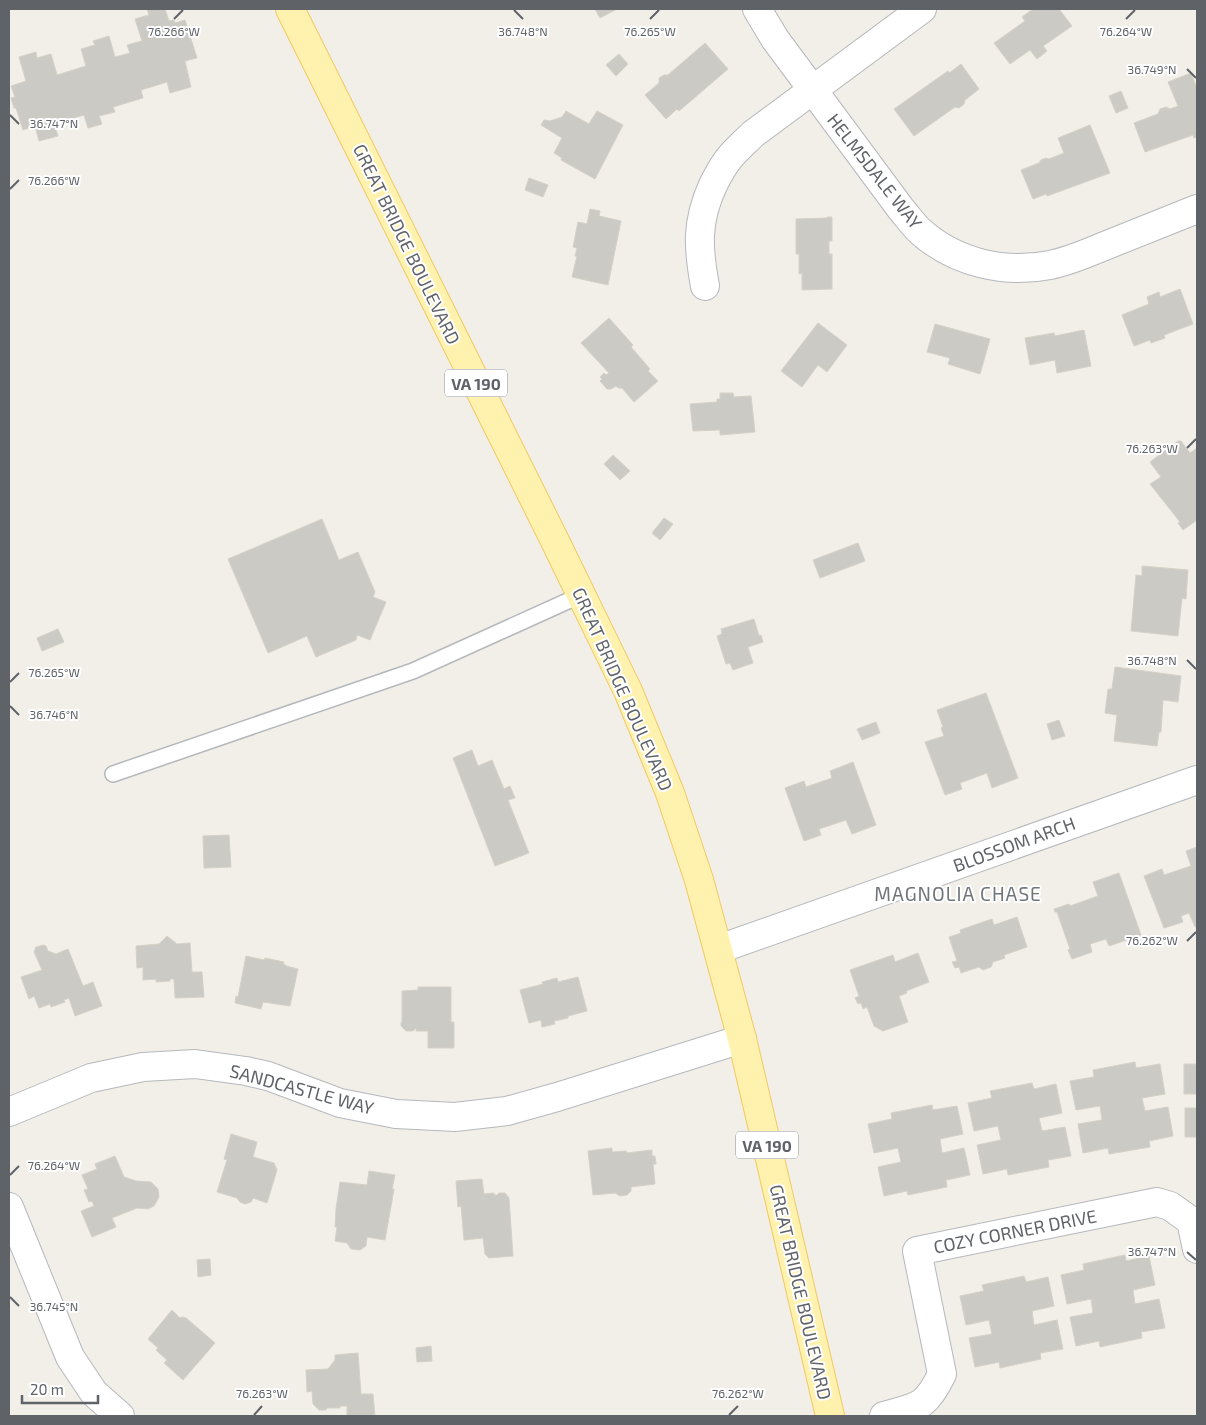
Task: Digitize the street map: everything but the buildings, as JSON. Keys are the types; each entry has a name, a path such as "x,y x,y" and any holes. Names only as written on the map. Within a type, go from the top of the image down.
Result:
{"main road":[{"name":"GREAT BRIDGE BOULEVARD","path":"290,9 628,691 670,793 698,880 742,1039 830,1416"}],"street":[{"name":"HELMSDALE WAY","path":"757,9 776,40 901,209 920,231 950,252 976,263 991,266 1020,269 1051,265 1197,209"},
{"path":"705,286 699,255 700,220 706,200 720,170 753,134 922,9"},
{"name":"BLOSSOM ARCH","path":"718,949 1197,780"},
{"name":"SANDCASTLE WAY","path":"9,1112 91,1078 143,1067 195,1064 268,1076 340,1103 396,1114 455,1117 507,1111 742,1039"},
{"name":"COZY CORNER DRIVE","path":"884,1416 921,1405 933,1392 942,1374 917,1251 1158,1202 1170,1206 1191,1221 1197,1249"},
{"path":"9,1207 70,1357 94,1394 120,1416"}],"lane":[{"path":"113,774 413,671 581,595"}],"district":[{"name":"MAGNOLIA CHASE","path":"958,893"}]}
